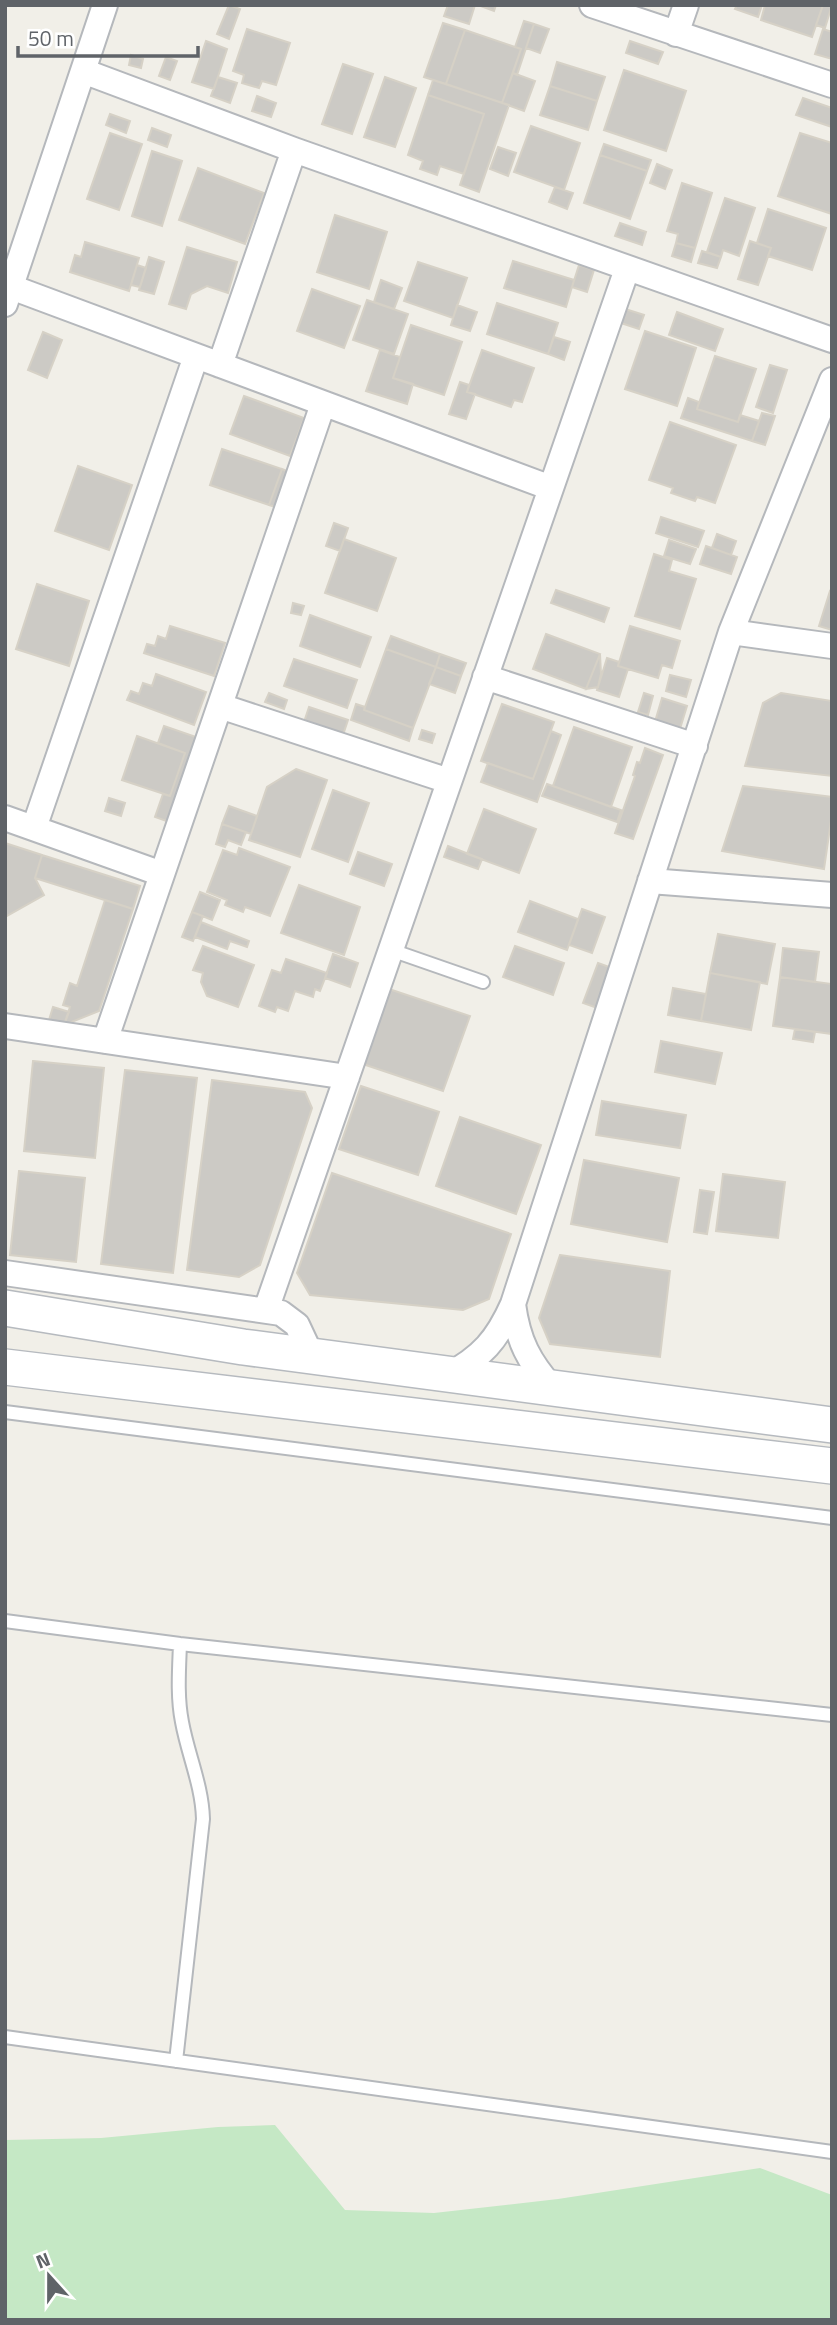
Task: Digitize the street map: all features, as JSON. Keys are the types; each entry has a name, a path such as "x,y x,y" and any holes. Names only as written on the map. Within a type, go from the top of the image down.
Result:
{"main road":[{"path":"5,1308 447,1376 832,1424"},
{"path":"5,1367 832,1466"}],"street":[{"path":"105,5 8,296 196,356 551,488"},
{"path":"592,5 832,85"},
{"path":"676,34 686,5"},
{"path":"83,71 294,150 832,340"},
{"path":"220,365 294,150"},
{"path":"266,1310 627,269"},
{"path":"34,828 196,356"},
{"path":"447,1376 487,1349 501,1330 513,1304 731,632 832,380"},
{"path":"105,1041 323,404"},
{"path":"731,632 832,646"},
{"path":"485,677 695,746"},
{"path":"220,706 449,781"},
{"path":"5,818 162,874"},
{"path":"650,881 832,895"},
{"path":"6,1029 347,1077"},
{"path":"5,1273 281,1313 290,1318 302,1334 312,1357"},
{"path":"513,1304 517,1331 526,1352 553,1389"}],"lane":[{"path":"391,950 483,982"},
{"path":"5,1412 832,1518"},
{"path":"5,1621 180,1644 832,1715"},
{"path":"176,2061 203,1819 200,1787 179,1706 180,1644"},
{"path":"5,2037 832,2152"}],"green space":[{"path":"275,2125 345,2210 434,2213 558,2199 760,2168 832,2195 832,2320 5,2320 5,2140 101,2138 218,2127"}],"building":[{"path":"229,5 240,9 229,39 217,34"},
{"path":"448,5 475,5 469,24 444,16"},
{"path":"478,5 496,5 494,11"},
{"path":"737,5 762,5 758,17 735,9"},
{"path":"765,5 823,5 812,37 761,20"},
{"path":"823,5 832,5 825,28 816,25"},
{"path":"524,21 534,24 517,75 513,73 521,49 515,47"},
{"path":"443,23 465,30 446,84 424,77"},
{"path":"534,24 549,29 540,53 526,48"},
{"path":"247,29 290,43 276,85 262,81 259,88 242,83 244,75 233,71"},
{"path":"823,29 832,32 832,59 815,54"},
{"path":"465,30 521,49 502,103 446,84"},
{"path":"206,41 227,49 214,89 192,82"},
{"path":"630,41 663,52 658,64 626,53"},
{"path":"131,55 143,59 141,68 129,65"},
{"path":"166,57 177,61 170,80 159,76"},
{"path":"557,62 605,77 597,101 550,86"},
{"path":"343,64 373,74 352,134 322,124"},
{"path":"624,70 686,91 666,151 604,130"},
{"path":"513,73 535,81 524,111 502,103"},
{"path":"218,77 237,83 230,103 211,96"},
{"path":"385,77 416,88 395,147 364,137"},
{"path":"433,80 509,105 479,192 460,185 484,114 428,95"},
{"path":"550,86 597,101 588,130 540,115"},
{"path":"428,95 484,114 464,174 440,166 437,175 420,169 423,161 408,155"},
{"path":"257,96 276,103 271,117 252,111"},
{"path":"803,98 832,108 832,127 796,115"},
{"path":"110,114 130,121 126,133 106,125"},
{"path":"531,126 580,143 564,190 514,172"},
{"path":"152,128 171,135 167,147 148,140"},
{"path":"110,133 142,144 119,210 87,199"},
{"path":"800,133 832,143 832,214 778,196"},
{"path":"604,144 651,160 647,171 600,155"},
{"path":"498,147 516,153 508,176 490,169"},
{"path":"152,151 182,161 162,226 132,216"},
{"path":"600,155 647,171 630,219 584,203"},
{"path":"657,164 672,170 665,189 650,183"},
{"path":"198,168 264,193 245,244 179,220"},
{"path":"682,183 712,193 695,248 676,243 678,234 667,231"},
{"path":"555,187 573,193 567,209 549,202"},
{"path":"725,198 755,208 739,256 723,250 721,257 707,252"},
{"path":"768,209 826,228 812,270 768,256 771,248 757,243"},
{"path":"335,215 387,232 369,289 317,272"},
{"path":"620,223 646,232 642,245 615,236"},
{"path":"750,241 771,248 758,285 738,279"},
{"path":"85,242 139,258 129,291 70,272 75,255 81,257"},
{"path":"676,243 695,248 691,262 672,256"},
{"path":"187,247 237,262 228,293 207,286 191,294 186,309 169,304"},
{"path":"702,251 721,257 717,268 698,263"},
{"path":"149,257 164,262 154,294 139,290"},
{"path":"513,261 574,280 566,307 504,288"},
{"path":"418,262 467,278 453,318 404,301"},
{"path":"137,265 146,268 140,287 131,285"},
{"path":"579,265 594,270 587,292 572,287"},
{"path":"381,280 402,288 394,309 374,302"},
{"path":"312,289 360,306 344,348 297,331"},
{"path":"367,300 408,314 394,354 353,340"},
{"path":"497,303 558,323 548,354 487,334"},
{"path":"457,305 477,312 470,331 451,325"},
{"path":"622,308 644,315 639,329 618,322"},
{"path":"677,312 723,329 715,351 669,335"},
{"path":"411,325 462,342 444,395 393,378"},
{"path":"645,331 696,348 677,406 625,389"},
{"path":"43,332 62,340 47,378 28,370"},
{"path":"554,337 570,342 564,360 548,354"},
{"path":"380,350 400,357 393,378 413,384 407,404 366,391"},
{"path":"482,350 534,368 522,402 514,400 511,407 467,392"},
{"path":"715,356 756,369 738,422 697,409"},
{"path":"770,365 787,370 773,413 756,407"},
{"path":"460,382 469,385 467,392 475,394 466,419 449,414"},
{"path":"244,396 304,418 290,456 230,434"},
{"path":"688,398 699,402 697,409 738,422 740,415 759,421 752,441 681,418"},
{"path":"762,413 775,416 765,445 752,441"},
{"path":"670,422 736,445 715,503 697,497 695,501 671,493 673,488 649,480"},
{"path":"222,449 282,469 269,505 210,485"},
{"path":"78,466 132,485 109,550 55,531"},
{"path":"282,469 294,474 282,509 269,505"},
{"path":"661,517 704,531 698,547 656,533"},
{"path":"334,523 348,528 340,551 326,546"},
{"path":"717,534 736,541 731,555 712,548"},
{"path":"344,539 396,558 377,611 325,593"},
{"path":"669,540 696,549 690,564 664,556"},
{"path":"706,546 737,557 731,574 700,564"},
{"path":"654,554 672,560 669,571 696,579 680,629 635,616"},
{"path":"37,584 89,601 69,666 16,649"},
{"path":"556,590 609,608 604,622 551,603"},
{"path":"830,591 832,592 832,630 819,626"},
{"path":"293,603 304,606 301,615 291,613"},
{"path":"310,615 371,637 360,667 300,646"},
{"path":"170,626 225,643 214,676 144,653 147,644 155,646 158,636 166,639"},
{"path":"630,626 680,641 672,668 662,665 658,678 618,666"},
{"path":"546,634 600,654 586,689 533,669"},
{"path":"391,636 440,654 436,667 386,649"},
{"path":"386,649 436,667 413,728 364,710"},
{"path":"440,654 466,663 461,676 436,667"},
{"path":"600,654 601,674 598,687 586,689"},
{"path":"607,658 628,669 619,697 597,690"},
{"path":"294,659 357,680 347,708 284,686"},
{"path":"436,667 461,676 455,693 429,684"},
{"path":"156,674 206,692 194,725 127,700 131,691 139,694 143,683 152,686"},
{"path":"670,675 691,680 686,697 666,691"},
{"path":"269,693 287,700 284,709 265,702"},
{"path":"644,693 653,696 648,715 638,712"},
{"path":"781,693 832,701 832,776 745,766 763,703"},
{"path":"662,698 687,706 679,732 654,725"},
{"path":"356,704 365,707 364,710 413,728 409,741 351,720"},
{"path":"502,704 554,722 533,779 481,761"},
{"path":"309,707 348,720 343,735 304,722"},
{"path":"164,726 202,739 172,823 155,817 163,794 170,796 185,753 158,743"},
{"path":"574,727 632,747 611,807 553,786"},
{"path":"422,730 435,734 432,743 419,739"},
{"path":"551,731 561,735 537,802 481,782 488,763 533,779"},
{"path":"137,736 185,753 170,796 122,780"},
{"path":"645,748 663,755 633,839 615,833 635,776 633,775 637,762 640,763"},
{"path":"296,769 327,780 300,857 249,840 267,787"},
{"path":"547,784 621,810 617,822 542,796"},
{"path":"743,786 832,797 824,869 722,851"},
{"path":"333,790 369,803 348,862 312,849"},
{"path":"109,798 125,803 121,816 105,811"},
{"path":"229,806 257,816 251,834 222,824"},
{"path":"484,809 536,829 519,873 467,854"},
{"path":"222,824 246,832 241,845 228,840 225,847 216,844"},
{"path":"5,843 42,855 35,878 44,895 5,917"},
{"path":"448,846 482,859 478,869 444,857"},
{"path":"239,848 290,867 270,916 245,907 243,912 225,905 227,900 207,892 223,850 237,855"},
{"path":"358,852 392,864 384,886 350,874"},
{"path":"42,855 140,886 133,909 35,878"},
{"path":"299,885 360,907 344,955 281,933"},
{"path":"200,892 220,900 212,920 192,912"},
{"path":"105,900 133,909 99,1011 64,1025 70,1007 63,1005 70,983 77,986"},
{"path":"530,901 578,919 567,950 518,932"},
{"path":"582,909 605,917 592,953 569,945"},
{"path":"192,912 203,916 193,941 182,937"},
{"path":"201,922 249,941 247,947 230,941 227,949 195,937"},
{"path":"718,934 775,944 767,984 710,973"},
{"path":"203,946 254,965 238,1007 207,996 201,982 203,973 193,970"},
{"path":"515,946 564,963 553,995 503,977"},
{"path":"783,948 819,952 815,982 780,977"},
{"path":"333,954 358,963 350,987 325,978"},
{"path":"286,959 327,973 320,991 315,989 313,997 295,991 288,1011 277,1007 275,1012 259,1006 272,970 281,973"},
{"path":"598,963 615,969 600,1009 583,1003"},
{"path":"710,973 760,982 751,1030 701,1021"},
{"path":"780,977 832,984 832,1034 773,1026"},
{"path":"673,988 706,994 701,1021 668,1015"},
{"path":"389,989 470,1016 443,1091 363,1064"},
{"path":"53,1007 69,1012 64,1025 49,1020"},
{"path":"795,1029 815,1032 813,1042 793,1039"},
{"path":"661,1041 722,1053 715,1084 655,1072"},
{"path":"33,1061 104,1068 95,1158 24,1151"},
{"path":"125,1070 197,1078 173,1273 101,1264"},
{"path":"212,1080 305,1092 312,1108 260,1265 239,1277 187,1270"},
{"path":"361,1086 439,1112 418,1175 339,1149"},
{"path":"602,1101 686,1115 680,1148 596,1135"},
{"path":"460,1117 541,1145 516,1214 436,1186"},
{"path":"584,1160 679,1178 667,1242 571,1224"},
{"path":"19,1171 85,1178 76,1262 10,1255"},
{"path":"332,1173 511,1234 489,1299 463,1310 310,1295 297,1273"},
{"path":"723,1174 785,1182 778,1238 716,1231"},
{"path":"700,1190 714,1192 707,1234 694,1232"},
{"path":"560,1255 670,1271 660,1357 550,1344 539,1318"}]}
